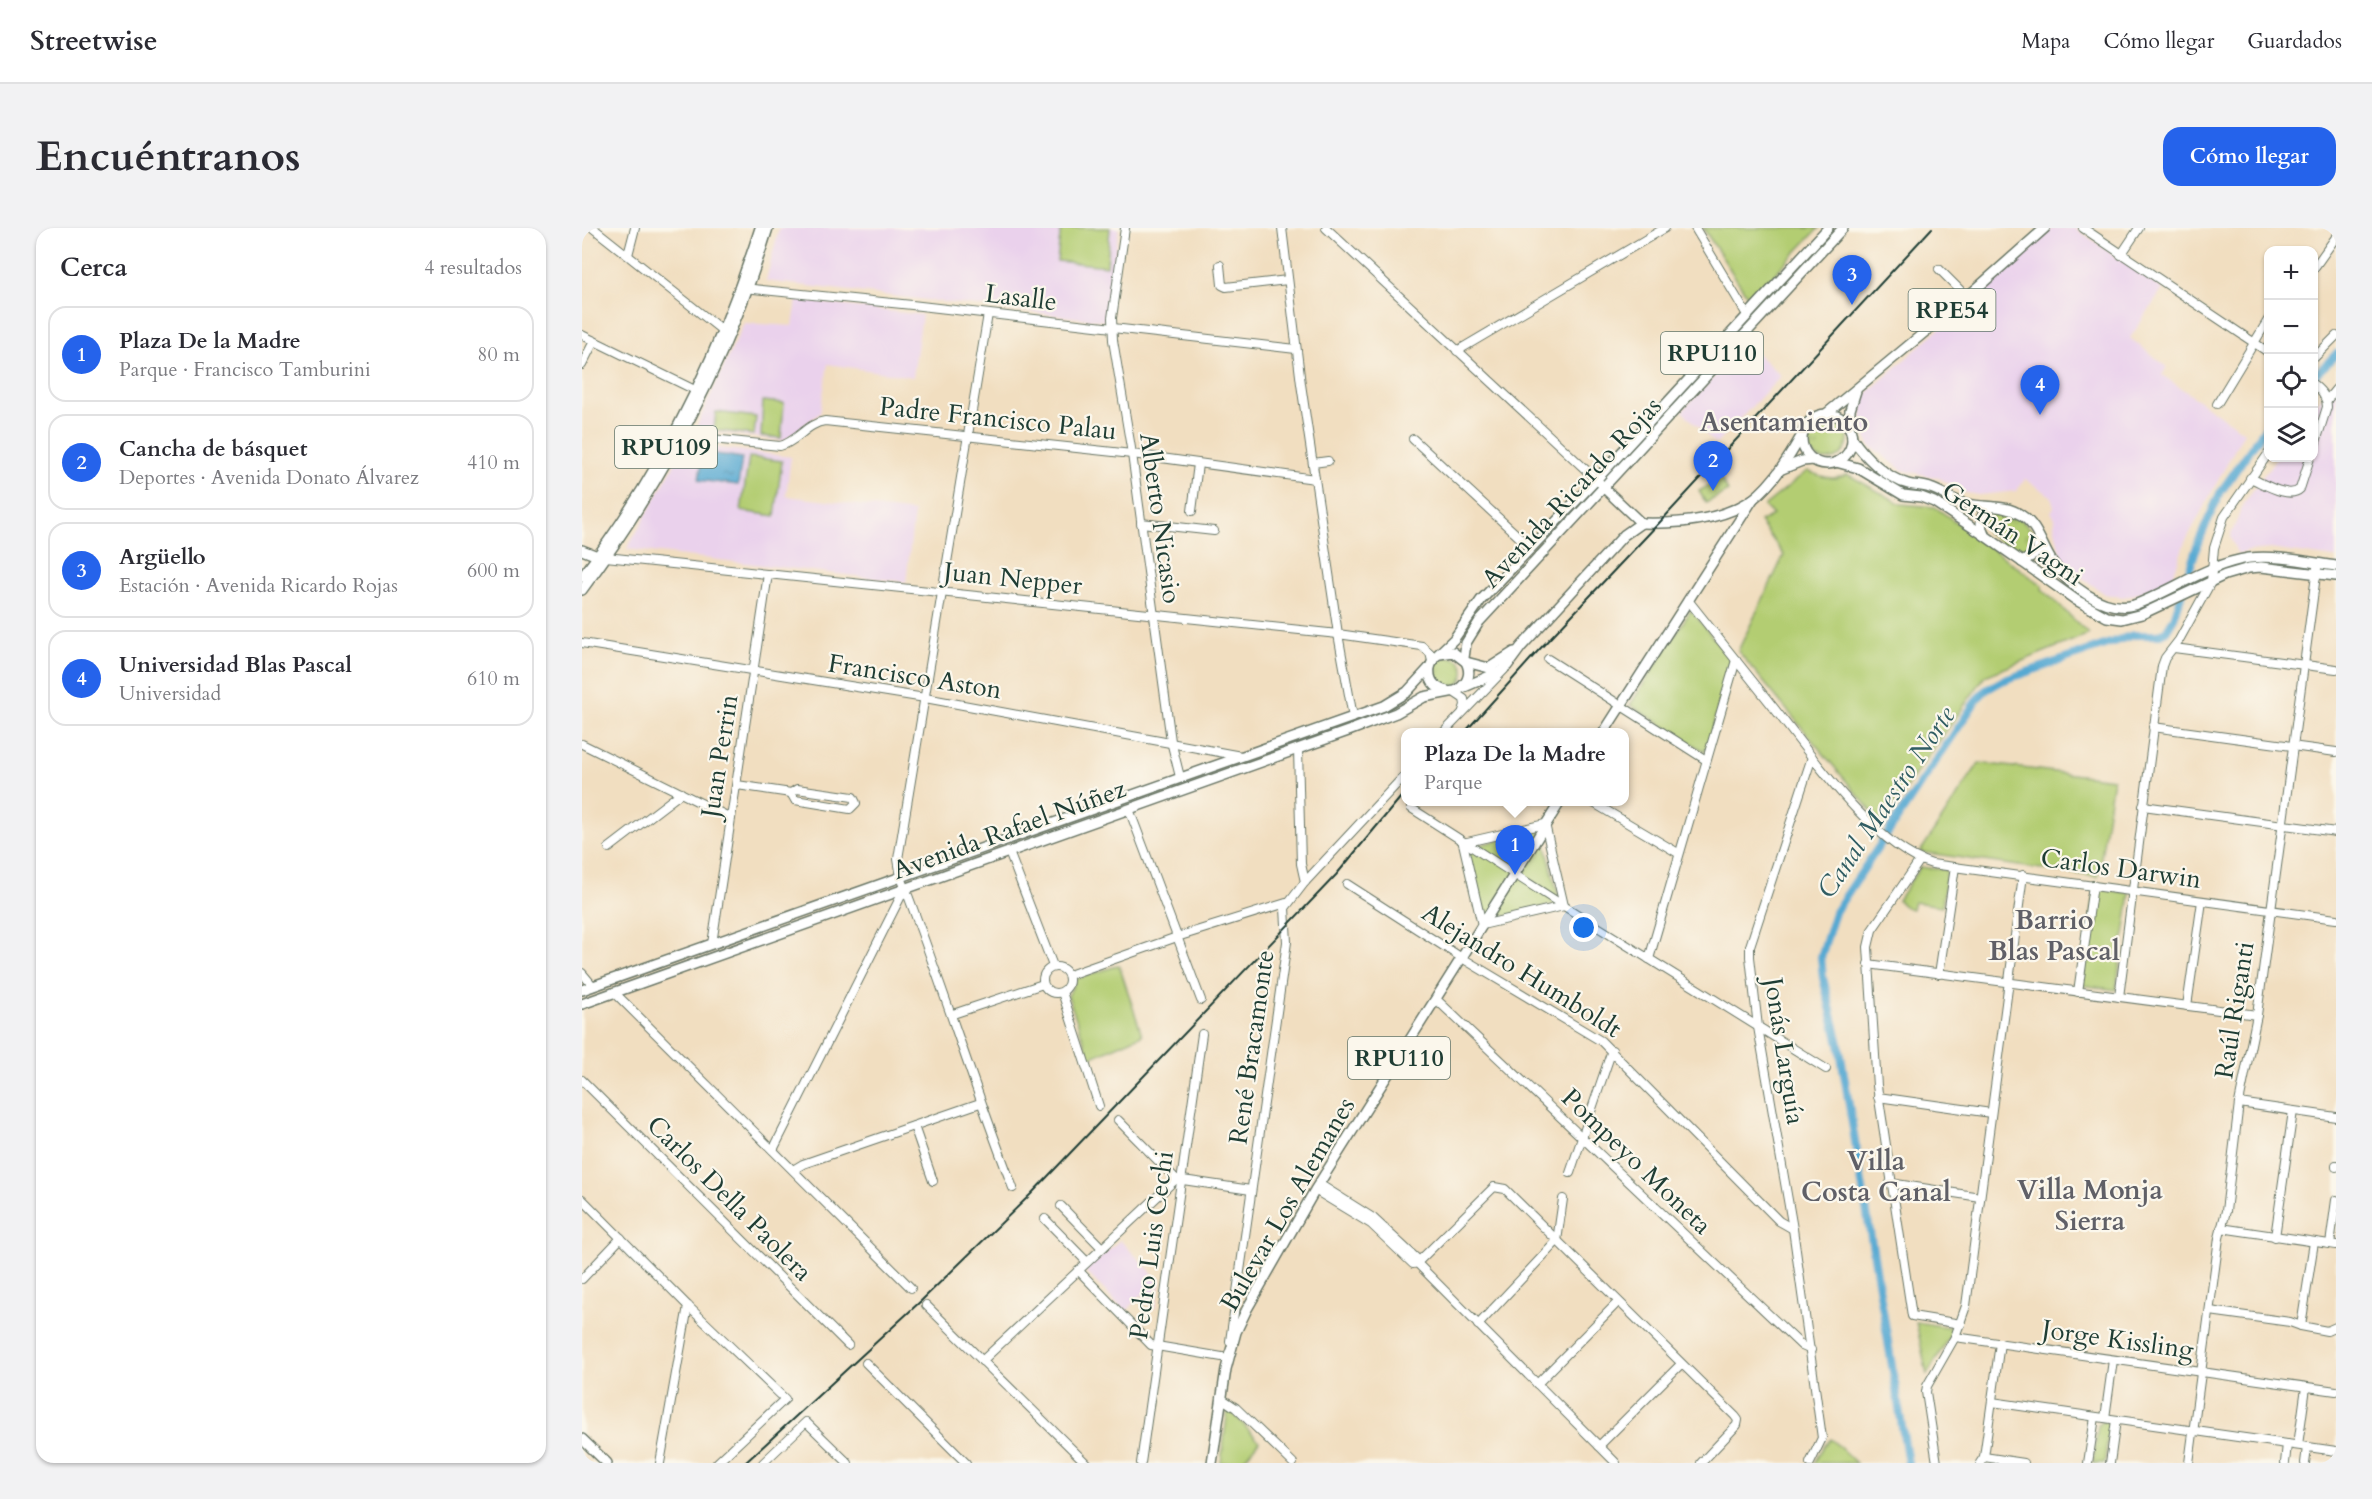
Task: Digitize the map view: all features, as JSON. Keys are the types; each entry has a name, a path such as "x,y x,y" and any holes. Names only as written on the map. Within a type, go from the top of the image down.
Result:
{"main road":[{"name":"RPU109","path":"582,590 700,393 723,331 744,289 760,228"},
{"name":"RPU109","path":"582,577 602,557 682,436 768,228"},
{"name":"Avenida Ricardo Rojas","path":"1465,660 1466,643 1479,622 1747,315 1828,228"},
{"name":"Avenida Ricardo Rojas","path":"1440,654 1454,639 1474,609 1531,548 1600,483 1727,354 1843,228"},
{"name":"RPE54","path":"1856,389 1967,297 2045,228"},
{"path":"1727,354 1732,342 1747,324 1747,315"},
{"path":"1607,728 1753,499 1780,470 1810,422 1826,414 1856,389"},
{"path":"1780,470 1802,461 1814,460 1825,464 1836,462 1848,453 1852,438 1849,427 1850,410 1856,389"},
{"path":"1826,414 1838,417 1849,427"},
{"path":"1803,434 1804,448 1814,460"},
{"name":"Germán Vagni","path":"1852,438 1868,459 1900,481 1931,488 1965,504 2001,507 2019,514 2034,527 2059,572 2105,604 2127,606 2212,570"},
{"name":"Germán Vagni","path":"1836,462 1858,468 1902,495 1928,499 1984,534 2084,605 2107,617 2130,618 2211,582"},
{"path":"1600,483 1641,522 1695,520 1720,514 1753,499"},
{"path":"1984,534 1980,524 1982,516 1992,507"},
{"path":"1624,535 1627,526 1627,509"},
{"path":"1720,514 1726,514 1731,518 1730,534"},
{"name":"Avenida Rafael Núñez","path":"582,1004 1389,716 1424,697 1453,690 1507,666 1521,647 1624,535 1641,522"},
{"path":"2022,562 2038,552 2037,534"},
{"name":"Juan Nepper","path":"582,550 602,557"},
{"path":"2212,570 2251,558 2269,558 2317,569 2336,576"},
{"path":"2211,582 2233,572 2255,567 2317,569 2336,566"},
{"name":"Avenida Rafael Núñez","path":"582,990 1399,699 1440,654 1454,652 1465,660 1485,668 1494,666 1521,647"},
{"name":"RPU110","path":"1453,690 1466,682 1469,674 1465,660"},
{"path":"1431,664 1429,674 1433,684 1439,689 1453,690"},
{"path":"1129,809 1130,801 1135,797 1187,778 1196,772"},
{"name":"Bulevar Los Alemanes","path":"1212,1463 1228,1358 1236,1332 1247,1309 1317,1187 1557,806"},
{"path":"905,888 906,882 925,874 928,867"},
{"path":"877,898 879,893 898,884 901,877"},
{"path":"582,1439 607,1463"}],"street":[{"path":"593,228 723,331"},
{"path":"628,255 635,228"},
{"name":"Alberto Nicasio","path":"1125,228 1112,329 1132,454 1171,741 1180,777"},
{"path":"1282,228 1296,349 1338,634 1353,717"},
{"path":"1326,228 1600,483"},
{"path":"1457,351 1665,228"},
{"path":"1695,228 1747,315"},
{"path":"2083,228 2264,349"},
{"path":"2121,255 2139,228"},
{"path":"2318,261 2336,237"},
{"path":"1220,265 1222,285 1226,287 1288,280"},
{"path":"1939,269 1967,297"},
{"name":"Lasalle","path":"744,289 796,292 1296,349"},
{"path":"988,314 898,859 901,877 952,1014 980,1103 1013,1188"},
{"path":"2217,404 2264,326"},
{"path":"582,335 700,393"},
{"path":"2317,354 2336,336"},
{"path":"582,365 594,341"},
{"path":"2318,389 2327,400"},
{"path":"2318,433 2327,407 2327,400 2336,389"},
{"name":"Padre Francisco Palau","path":"682,436 780,446 788,444 816,423 825,421 1132,454 1315,479"},
{"path":"1413,439 1531,548"},
{"path":"2120,997 2162,666 2165,658 2175,648 2211,582 2218,530 2231,506 2264,459"},
{"path":"1313,463 1328,460"},
{"path":"2250,478 2293,493 2300,489 2309,462"},
{"path":"1192,511 1198,464"},
{"path":"1141,523 1214,531"},
{"name":"Juan Nepper","path":"602,557 1338,634 1422,646 1430,653 1431,664"},
{"name":"Raúl Riganti","path":"2189,1463 2221,1228 2226,1211 2239,1103 2258,1015 2317,569"},
{"name":"Juan Perrin","path":"712,944 768,574"},
{"path":"1688,600 1812,757"},
{"name":"Francisco Aston","path":"582,643 925,698 1171,741 1241,756"},
{"path":"2175,648 2336,669"},
{"path":"1548,659 1706,760"},
{"path":"1649,958 1736,660"},
{"path":"1448,728 1507,666"},
{"path":"1453,690 1465,701 1462,713"},
{"path":"2153,728 2336,752"},
{"path":"582,744 731,818"},
{"path":"1298,749 1301,864 1305,882"},
{"name":"Carlos Darwin","path":"1812,757 1881,834 1920,860 1955,867 2336,919"},
{"name":"Jonás Larguía","path":"1810,1463 1822,1438 1793,1229 1758,1027 1750,946 1812,757"},
{"path":"1069,975 1177,937 1286,903 1401,779"},
{"path":"737,785 791,793 797,789 853,797 856,803 850,809 795,801 791,793"},
{"path":"609,848 681,794"},
{"path":"1600,806 1678,854"},
{"path":"2143,806 2336,832"},
{"path":"1411,808 1463,843 1827,1069"},
{"path":"1129,809 1201,1000"},
{"path":"1463,843 1545,824 1564,906"},
{"path":"1463,843 1482,925 1564,906"},
{"path":"1009,852 1053,966"},
{"path":"1920,860 1872,930 1868,946 1878,1097 1912,1316 1962,1324"},
{"path":"1940,974 1955,867"},
{"path":"1937,1463 1926,1392 1927,1386 1962,1324 2023,875"},
{"name":"Alejandro Humboldt","path":"1347,884 1462,958 1601,1041 1779,1221 1793,1229"},
{"path":"2078,992 2093,885"},
{"path":"772,1150 905,888"},
{"path":"2187,1006 2202,901"},
{"name":"René Bracamonte","path":"1228,1358 1287,942 1286,903"},
{"path":"1868,964 2258,1015"},
{"path":"1053,966 1061,967 1069,975 1069,985 1062,992 1049,992 1043,984 1044,973 1053,966"},
{"path":"582,973 593,986"},
{"path":"952,1014 1043,984"},
{"path":"1062,992 1099,1106"},
{"path":"614,993 911,1288"},
{"name":"Pompeyo Moneta","path":"1436,999 1802,1346 1811,1350"},
{"name":"Pedro Luis Cechi","path":"1141,1463 1179,1180 1202,1034"},
{"path":"1570,1173 1612,1050"},
{"name":"Carlos Della Paolera","path":"582,1080 848,1345"},
{"path":"1878,1097 1991,1113"},
{"path":"793,1170 803,1164 980,1103"},
{"path":"2239,1103 2336,1117"},
{"path":"2275,1237 2293,1111"},
{"path":"1118,1120 1179,1180 1251,1191"},
{"path":"914,1126 933,1181"},
{"path":"982,1361 1078,1270 1179,1180"},
{"path":"1890,1183 1980,1197"},
{"path":"1317,1187 1371,1224 1413,1264 1417,1263 1616,1463"},
{"path":"1417,1263 1494,1187 1505,1189 1738,1420 1737,1425 1701,1463"},
{"path":"582,1199 688,1306 785,1399 717,1463"},
{"path":"1478,1325 1557,1241 1563,1199"},
{"path":"2221,1228 2333,1244 2336,1200"},
{"path":"1061,1206 1102,1248"},
{"path":"1045,1219 1087,1262"},
{"path":"582,1279 621,1238"},
{"path":"2301,1326 2314,1242"},
{"path":"1078,1270 1147,1341 1157,1347 1228,1358"},
{"path":"1537,1384 1618,1302"},
{"path":"926,1305 1086,1463"},
{"path":"660,1463 688,1306"},
{"path":"2210,1311 2290,1322 2326,1331 2336,1327"},
{"name":"Jorge Kissling","path":"1955,1337 2336,1391"},
{"path":"2000,1343 1982,1460 2024,1463"},
{"path":"2105,1418 2113,1360"},
{"path":"866,1363 966,1463"},
{"path":"1599,1446 1681,1364"},
{"path":"2298,1445 2306,1387"},
{"path":"1221,1398 1236,1408 1293,1463"},
{"path":"1992,1402 2336,1451"},
{"path":"2088,1463 2095,1417"},
{"path":"2110,1463 2116,1419"},
{"path":"763,1463 806,1422 848,1463"},
{"path":"2285,1463 2287,1444"},
{"path":"2305,1463 2307,1447"}],"shaded area":[{"path":"779,228 1119,228 1105,321 766,281"},
{"path":"2053,228 2075,228 2163,289 2130,338 2167,367 2162,375 2244,432 2185,542 2171,581 2130,596 2105,594 2066,566 2061,557 2054,525 2055,518 2051,512 2054,507 2051,496 2025,479 2016,491 1979,495 1962,492 1939,478 1902,470 1869,445 1864,432 1861,405 1868,392"},
{"path":"797,300 922,315 913,377 828,364 820,413 783,441 699,430 697,425 744,323 793,326"},
{"path":"1746,343 1781,376 1716,444 1682,411"},
{"path":"2336,382 2336,558 2270,549 2248,551 2238,555 2230,537 2244,503 2273,462 2318,462 2318,402"},
{"path":"686,444 791,457 786,496 914,512 906,582 627,549"},
{"path":"1120,1240 1160,1281 1155,1309 1142,1294 1126,1312 1085,1271"}],"green space":[{"path":"1061,228 1110,228 1107,266 1057,261"},
{"path":"1703,228 1819,228 1750,300"},
{"path":"763,401 784,403 781,438 761,436"},
{"path":"716,412 756,417 754,435 714,430"},
{"path":"1827,418 1835,419 1842,424 1847,431 1847,447 1842,454 1835,459 1827,460 1819,459 1812,454 1807,447 1806,439 1807,431 1812,424 1819,419"},
{"path":"749,457 782,461 775,516 741,511"},
{"path":"1807,471 1832,478 1847,474 1901,504 1935,507 2043,586 2042,589 2089,634 1985,676 1881,823 1738,651 1784,555 1760,522 1773,515 1764,506"},
{"path":"1721,479 1728,491 1706,503 1699,491"},
{"path":"1992,510 2011,514 2021,519 2034,533 2033,545 2029,550 2017,553 1987,533 1983,520"},
{"path":"1691,610 1732,661 1705,752 1630,705"},
{"path":"1449,657 1455,658 1463,666 1463,678 1455,686 1449,687 1443,686 1435,678 1434,672 1435,666 1443,658"},
{"path":"1979,763 2113,779 2098,877 1920,852"},
{"path":"1542,830 1560,903 1489,920 1484,916 1467,848"},
{"path":"1920,867 1947,870 1942,906 1914,902 1912,909 1907,908 1898,900"},
{"path":"2095,888 2130,893 2116,990 2082,985"},
{"path":"1119,965 1142,1035 1090,1058 1068,996 1076,979"},
{"path":"1916,1322 1954,1328 1927,1375"},
{"path":"1228,1408 1259,1441 1241,1463 1221,1463"},
{"path":"2103,1421 2109,1426 2105,1459 2104,1463 2093,1463 2098,1425"},
{"path":"1831,1439 1856,1463 1814,1463"}],"water":[{"path":"703,452 742,458 738,485 699,480"}],"waterway":[{"name":"Canal Maestro Norte","path":"2318,373 2336,354"},
{"name":"Canal Maestro Norte","path":"1908,1463 1839,1044 1823,978 1821,957 1835,912 1978,698 1986,690 2002,681 2133,635 2158,635 2166,631 2174,618 2198,543 2220,493 2264,430"}],"railway":[{"path":"1469,728 1932,228"},
{"path":"745,1463 922,1300 1031,1194 1336,875 1401,797"}],"place":[{"name":"Argüello","path":"1852,305"},
{"name":"Universidad Blas Pascal","path":"2040,415"},
{"name":"Cancha de básquet","path":"1713,491"},
{"name":"Plaza De la Madre","path":"1515,875"}],"district":[{"name":"Asentamiento","path":"1784,422"},
{"name":"Barrio Blas Pascal","path":"2054,936"},
{"name":"Villa Costa Canal","path":"1876,1176"},
{"name":"Villa Monja Sierra","path":"2090,1206"}]}
